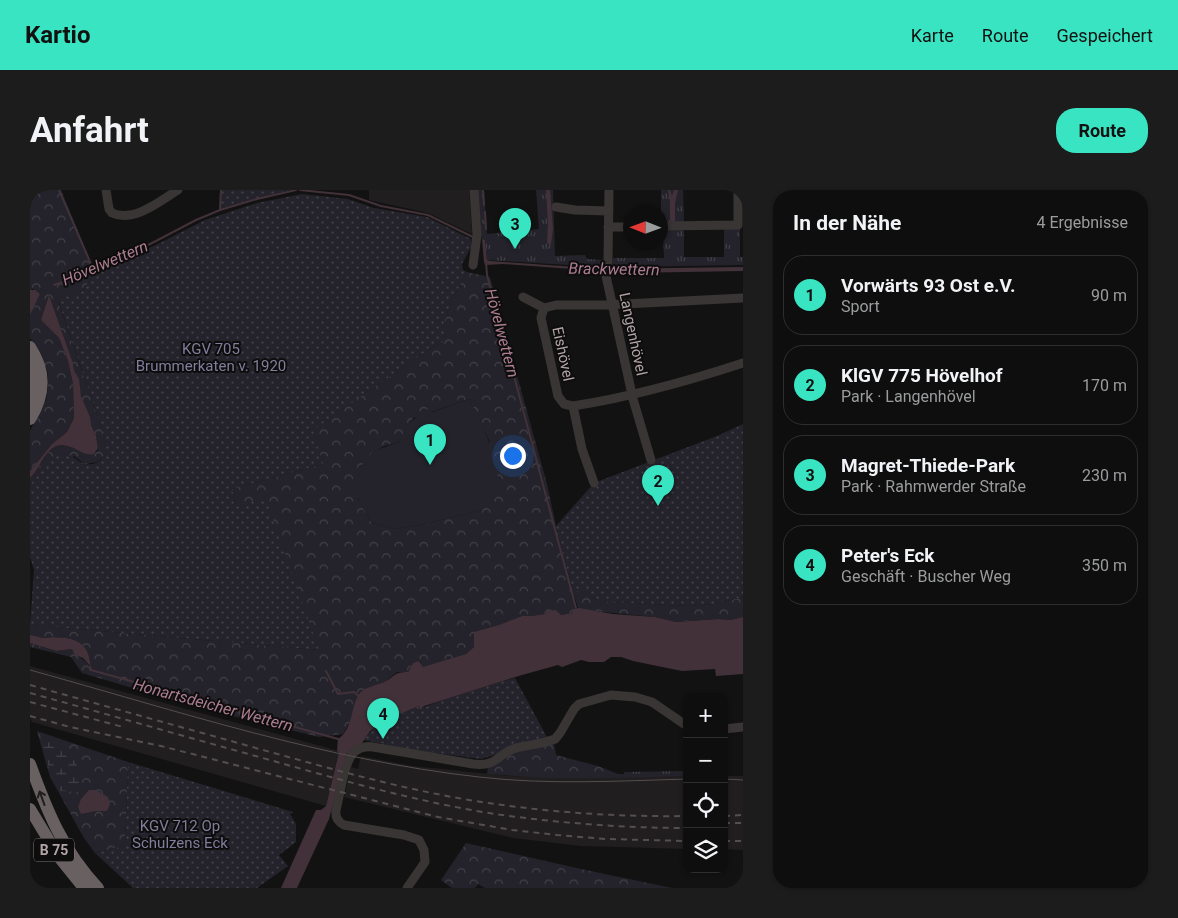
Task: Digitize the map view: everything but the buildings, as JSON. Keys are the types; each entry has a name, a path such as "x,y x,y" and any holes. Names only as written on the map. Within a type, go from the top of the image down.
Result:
{"highway":[{"path":"30,347 40,364 42,384 39,403 30,419"},
{"path":"30,364 34,384 30,401"},
{"name":"B 75","path":"30,764 46,808 57,831 79,866 98,888"},
{"name":"B 75","path":"30,809 59,857 84,888"}],"street":[{"path":"106,190 109,209 112,213 123,216 139,213 178,190"},
{"path":"473,265 477,235 474,190"},
{"name":"Langenhövel","path":"609,190 608,260 606,270 632,394 651,460"},
{"path":"668,226 741,225 738,190"},
{"path":"556,207 575,210 609,211"},
{"path":"608,227 623,227"},
{"path":"523,297 544,308 556,305 612,305 743,298"},
{"name":"Eishövel","path":"544,308 541,318 558,396 564,404 574,406"},
{"path":"594,483 582,449 574,406 632,394 743,363"},
{"path":"407,888 425,862 424,850 419,840 411,836 344,825 336,817 336,810 350,758 356,750 369,746 473,764 489,764 509,751 555,739 579,704 610,695 635,696 652,702 683,723"},
{"path":"728,729 743,727"}],"shaded area":[{"path":"369,190 469,190 472,234 428,213 369,200"},
{"path":"30,666 339,751 326,806 32,722 30,718"},
{"path":"361,756 412,766 509,776 568,778 683,776 683,849 581,846 513,838 344,797 351,767 358,769"},
{"path":"728,776 743,776 743,850 728,849"}],"green space":[{"path":"30,190 61,190 95,272 84,289 58,301 107,448 103,457 97,462 85,464 74,456 40,475 30,484 30,478 48,453 56,446 66,446 94,454 98,450 97,441 83,403 79,379 74,370 49,295 41,320 59,338 68,361 73,384 74,418 67,432 52,444 30,471 30,431 46,400 48,374 41,353 30,338 30,315 40,294 33,289 30,290"},
{"path":"220,190 290,190 219,209"},
{"path":"476,190 484,190 487,234 539,229 536,190 553,190 555,256 585,255 587,259 604,260 603,267 487,260 485,240 482,239 479,227 481,221 479,219"},
{"path":"661,190 683,190 684,223 668,223 668,205 661,205"},
{"name":"KGV 705 Brummerkaten v. 1920","path":"302,194 348,199 374,208 427,217 471,239 471,247 462,264 463,270 467,272 452,300 445,320 445,341 428,350 313,430 323,464 232,489 236,505 266,499 319,650 30,625 34,570 30,557 30,484 57,456 66,454 82,463 92,464 103,457 105,448 105,438 58,300 84,289 95,272 156,245 205,220 257,203"},
{"path":"724,229 740,229 740,257 743,257 743,265 612,267 613,258 664,258 664,250 668,250 668,230 684,230 684,257 724,257"},
{"path":"467,272 490,277 547,484 573,591 584,591 597,601 687,606 715,604 743,597 743,617 730,620 676,622 655,617 583,610 578,608 574,595 575,608 573,613 561,615 547,611 545,614 522,616 500,625 466,654 423,668 420,661 413,663 408,672 397,672 386,681 362,691 356,702 353,717 343,734 319,737 200,708 82,673 71,657 30,647 30,643 55,651 72,649 91,666 84,646 69,638 43,638 30,635 30,625 319,650 236,505 232,489 323,464 312,430 428,350 445,341 445,320 452,300","holes":["469,399 490,442 482,510 420,525 394,529 372,523 358,500 358,469 382,447 401,441 413,418"]},
{"path":"469,399 480,419 499,467 493,499 482,510 420,525 394,529 372,523 359,505 357,488 353,478 358,469 372,452 401,441 405,426 426,409 432,412"},
{"path":"743,424 743,597 715,604 687,606 597,601 584,591 573,591 556,526 594,483 717,436"},
{"path":"515,678 548,739 481,759 414,750 364,740 381,723 396,715 419,706 420,709 469,691"},
{"path":"37,731 128,762 125,846 95,853 84,838 50,777"},
{"path":"40,739 49,739 69,746 80,773 80,792 60,791 49,768"},
{"path":"554,743 556,755 598,766 618,774 618,778 544,778 487,774 488,767 509,753"},
{"name":"KGV 712 Op Schulzens Eck","path":"128,762 293,812 290,814 296,824 296,842 279,855 288,866 257,888 133,888 95,853 125,846"},
{"path":"683,771 683,776 618,778 618,774 624,774 624,772"},
{"path":"466,843 672,888 485,888 478,884 475,888 452,888 441,880"}],"water":[{"path":"546,190 550,190 553,229 550,245 547,243"},
{"path":"668,190 670,190 672,196 674,190 678,190 675,203 675,221 673,222 670,221"},
{"name":"Brackwettern","path":"482,239 485,240 487,260 490,261 604,269 743,267 743,271 627,273 503,264 485,265"},
{"path":"30,290 35,290 40,294 30,315"},
{"path":"49,295 74,370 79,379 81,396 90,417 98,448 94,454 89,454 67,446 56,446 48,453 30,478 30,471 52,444 67,432 74,418 73,384 68,361 59,338 41,320"},
{"path":"579,608 613,614 655,617 676,622 730,620 743,617 743,674 716,676 715,669 682,671 621,657 611,657 604,662 581,660 562,667 558,665 507,680 424,706 420,710 419,706 385,720 370,731 362,743 352,748 346,755 329,819 297,888 281,888 316,810 321,810 326,806 339,752 337,751 338,739 350,722 358,695 362,691 384,682 397,674 408,672 413,663 419,661 423,667 466,654 474,647 474,632 522,616 545,614 547,611 556,610 561,615 572,613 574,609"},
{"path":"30,635 43,638 67,638 82,644 89,657 91,667 83,658 75,655 72,649 56,651 30,643"},
{"path":"89,790 96,790 108,797 110,804 107,811 81,814 78,807 81,799"}],"waterway":[{"path":"59,190 94,271"},
{"path":"220,210 221,190"},
{"name":"Hövelwettern","path":"54,285 94,271 220,210 296,190"},
{"name":"Hövelwettern","path":"300,190 349,195 381,206 428,215 475,238"},
{"path":"483,190 484,205"},
{"path":"485,212 486,229"},
{"name":"Hövelwettern","path":"486,262 487,275 576,608"},
{"name":"Honartsdeicher Wettern","path":"90,667 91,670 338,739"},
{"name":"Honartsdeicher Wettern","path":"326,671 338,694 354,692 360,697"}],"tram line":[{"path":"30,670 252,732 365,759 422,769 479,777 531,781 583,782 683,779"},
{"path":"728,779 743,780"}],"railway":[{"path":"30,685 320,766 436,794 495,804 567,812 639,816 683,816"},
{"path":"30,693 326,776 438,803 495,814 543,820 615,826 683,828"},
{"path":"30,702 123,727"},
{"path":"30,716 70,727 161,746 438,817 512,830 557,835 606,839 683,841"},
{"path":"728,816 743,815"},
{"path":"728,823 743,823"},
{"path":"728,841 743,841"}],"place":[{"name":"Magret-Thiede-Park","path":"515,249"},
{"name":"Vorwärts 93 Ost e.V.","path":"430,465"},
{"name":"KlGV 775 Hövelhof","path":"658,506"},
{"name":"Peter's Eck","path":"383,739"}]}
